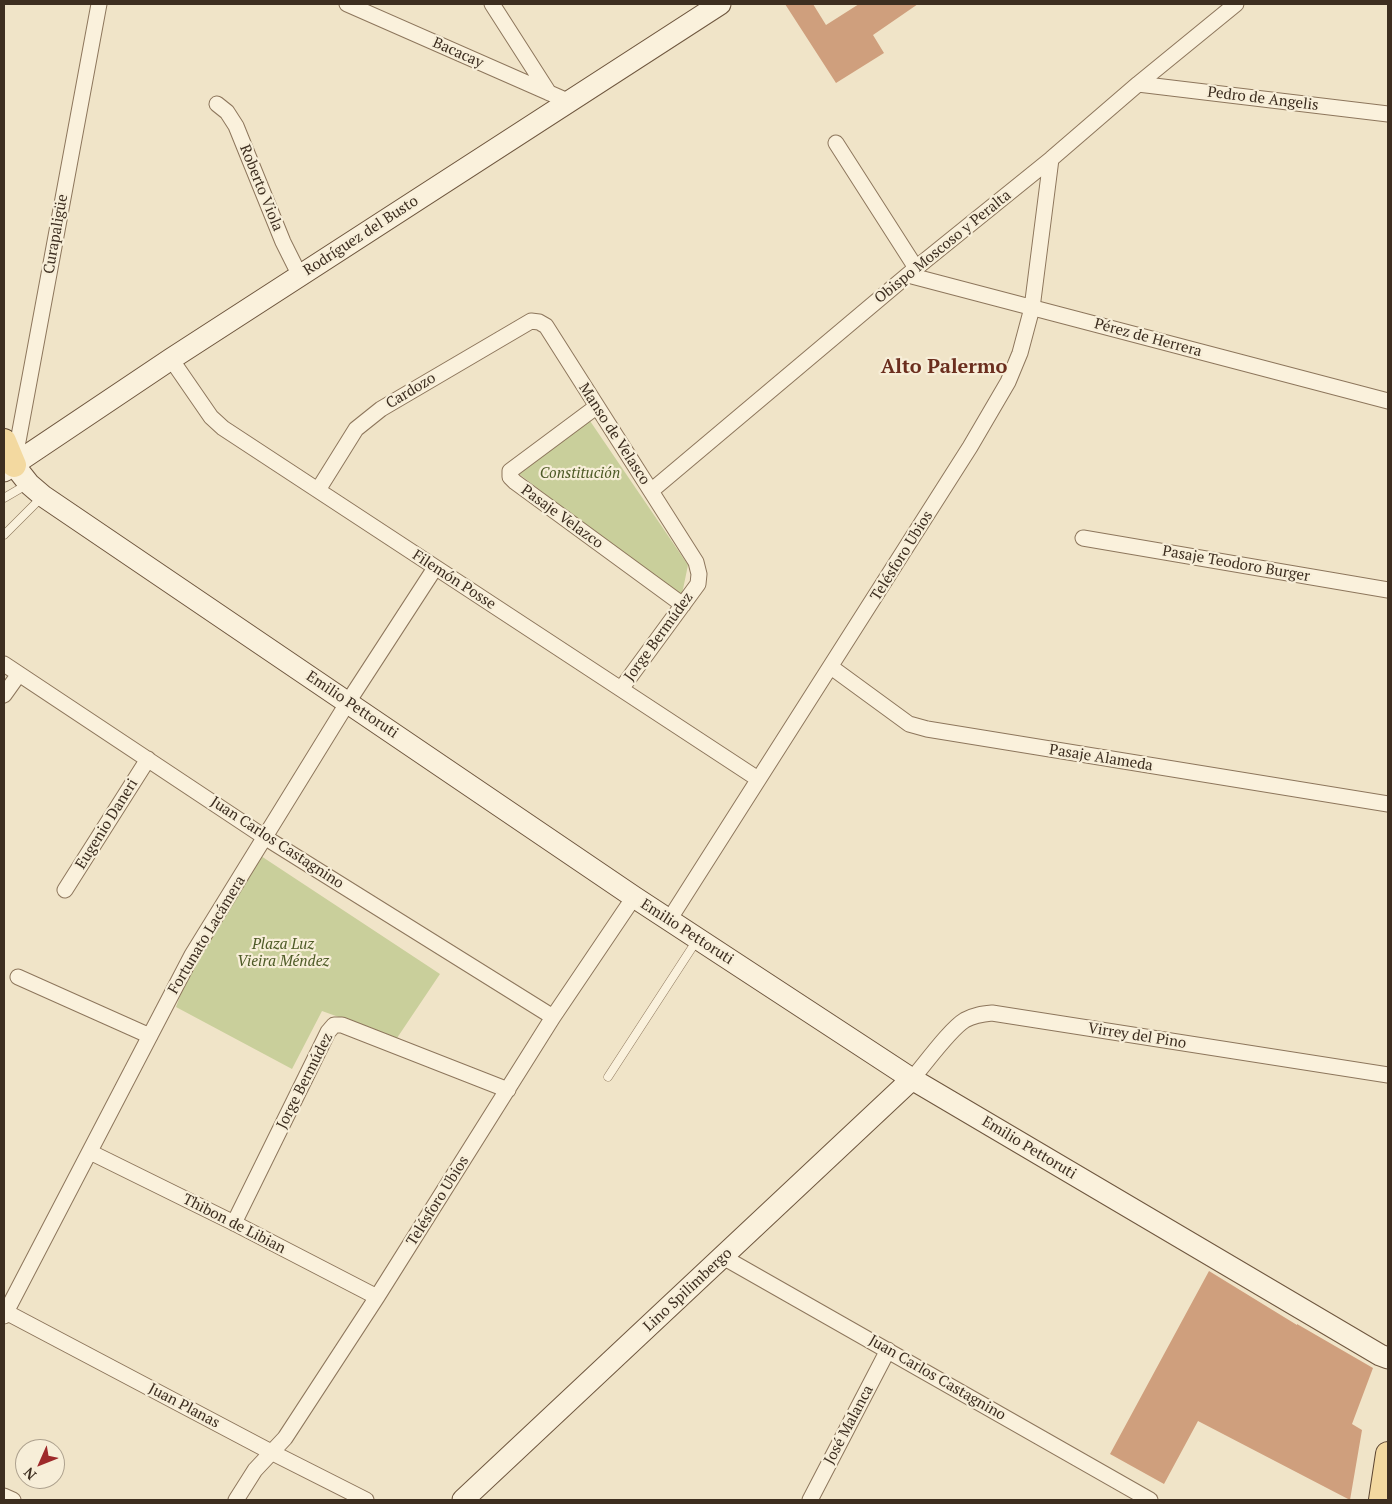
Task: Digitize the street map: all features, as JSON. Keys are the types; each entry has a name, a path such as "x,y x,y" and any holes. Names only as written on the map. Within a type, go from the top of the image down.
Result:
{"main road":[{"name":"Rodríguez del Busto","path":"9,468 171,359 720,4"},
{"path":"4,441 9,468"},
{"name":"Emilio Pettoruti","path":"9,468 36,490 634,897 912,1079 1388,1358"},
{"name":"Lino Spilimbergo","path":"463,1500 912,1079"},
{"path":"1381,1500 1388,1454"}],"street":[{"name":"Curapaligüe","path":"9,468 99,4"},
{"name":"Bacacay","path":"347,4 570,102"},
{"path":"492,4 549,93"},
{"name":"Obispo Moscoso y Peralta","path":"651,491 912,271 1051,159 1138,84 1236,4"},
{"name":"Pedro de Angelis","path":"1138,84 1388,114"},
{"name":"Roberto Viola","path":"216,104 227,112 236,126 283,242 300,276"},
{"path":"836,142 912,271"},
{"name":"Telésforo Ubios","path":"669,920 831,667 992,411 1008,382 1020,353 1032,308 1051,159"},
{"name":"Pérez de Herrera","path":"912,271 1032,308 1388,401"},
{"name":"Manso de Velasco","path":"531,320 546,326 696,562 699,574 698,584"},
{"name":"Cardozo","path":"318,490 356,429 381,409 531,320"},
{"name":"Filemón Posse","path":"171,359 211,417 217,422 435,568 758,779"},
{"name":"Pasaje Velazco","path":"596,407 510,471 510,477 682,605"},
{"name":"Pasaje Teodoro Burger","path":"1083,538 1388,590"},
{"name":"Fortunato Lacámera","path":"4,1313 192,955 266,838 348,702 435,568"},
{"name":"Jorge Bermúdez","path":"621,690 698,584"},
{"name":"Juan Carlos Castagnino","path":"4,664 266,838 554,1017"},
{"name":"Pasaje Alameda","path":"831,667 890,712 909,724 927,730 1388,804"},
{"path":"4,695 19,674"},
{"name":"Eugenio Daneri","path":"65,890 148,759"},
{"name":"Telésforo Ubios","path":"236,1500 255,1470 285,1438 377,1297 554,1017 634,897"},
{"path":"18,976 150,1036"},
{"name":"Virrey del Pino","path":"912,1079 954,1029 964,1021 977,1015 992,1013 1388,1076"},
{"name":"Jorge Bermúdez","path":"234,1223 324,1040 334,1025 342,1025 508,1090"},
{"name":"Thibon de Libian","path":"90,1152 234,1223 377,1297"},
{"name":"Juan Carlos Castagnino","path":"723,1257 1146,1499"},
{"name":"Juan Planas","path":"4,1313 366,1500"},
{"name":"José Malanca","path":"810,1500 888,1350"},
{"path":"4,1496 13,1500"}],"lane":[{"path":"4,498 36,490"},
{"path":"4,535 36,490"},
{"path":"608,1077 698,939"}],"green space":[{"name":"Constitución","path":"588,418 688,565 681,599 519,474"},
{"name":"Plaza Luz Vieira Méndez","path":"261,856 440,974 397,1038 322,1011 292,1069 176,1007 189,972"}],"building":[{"path":"785,4 813,4 826,25 859,4 918,4 873,35 884,53 836,83"},
{"path":"1209,1271 1297,1325 1373,1368 1352,1424 1362,1430 1350,1500 1198,1421 1164,1484 1110,1454"}],"district":[{"name":"Alto Palermo","path":"944,367"}]}
